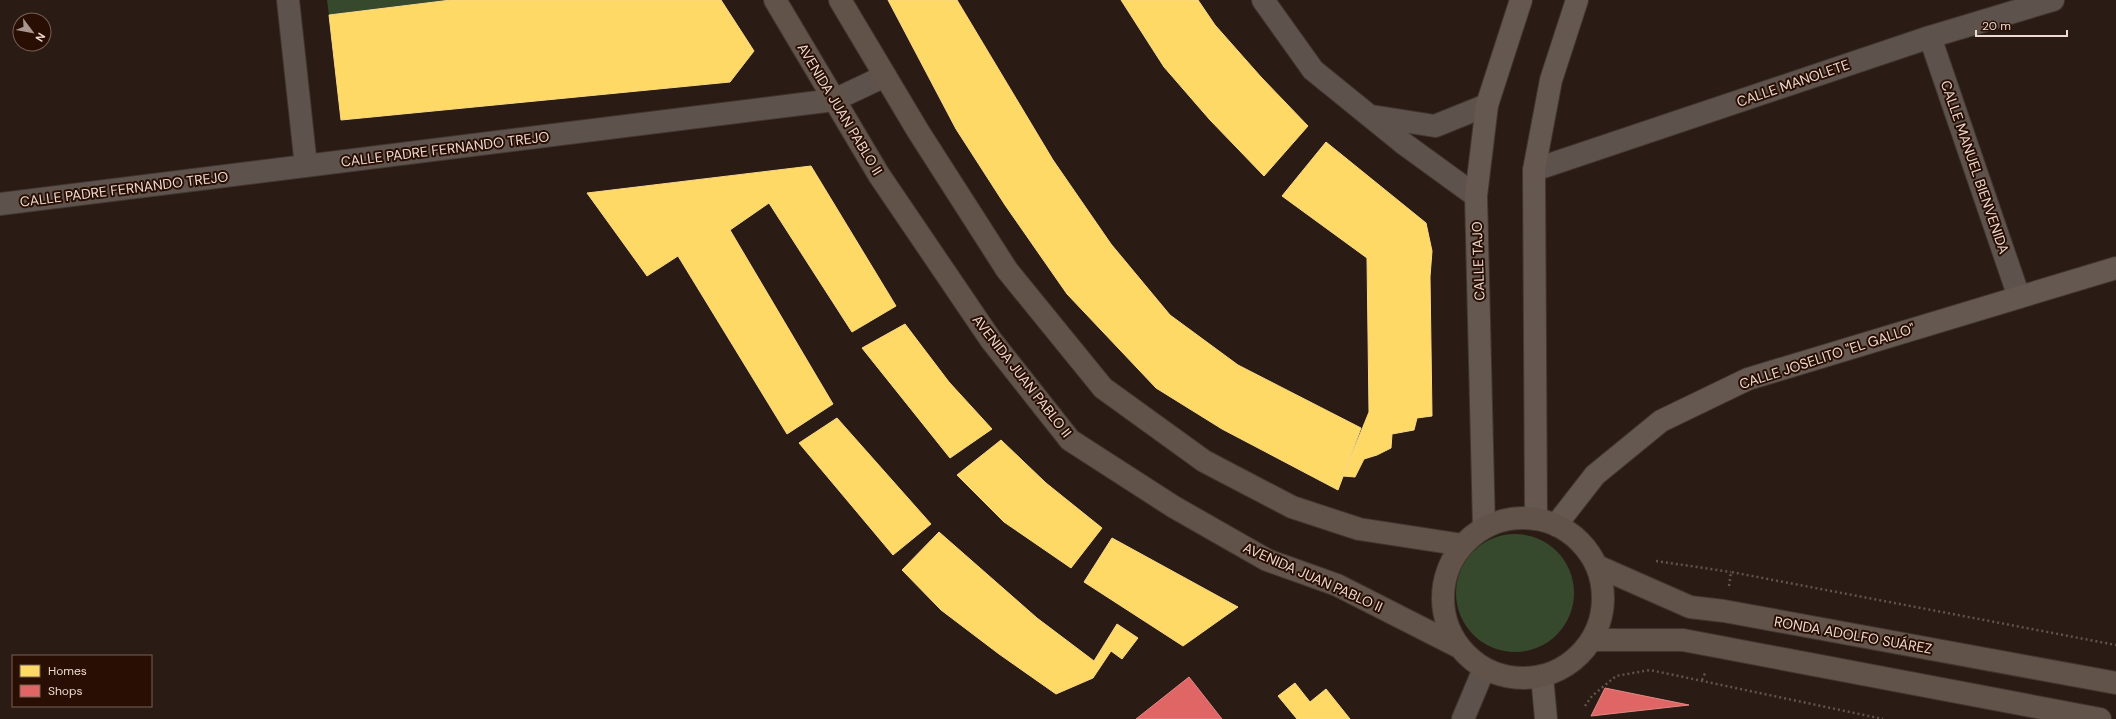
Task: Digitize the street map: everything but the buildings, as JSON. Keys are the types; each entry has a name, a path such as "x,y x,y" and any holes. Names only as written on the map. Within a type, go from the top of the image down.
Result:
{"main road":[{"name":"AVENIDA JUAN PABLO II","path":"775,0 879,175 991,340 1070,440 1174,507 1266,560 1337,585 1460,647"},
{"path":"840,0 918,131 1007,270 1103,388 1204,461 1292,507 1359,529 1463,545"},
{"path":"1536,518 1556,525 1573,535 1587,549 1597,566 1603,591 1602,616 1592,640 1578,656 1567,665 1542,676 1522,679 1501,676 1484,669 1470,658 1460,647 1448,628 1443,606 1444,584 1451,563 1463,545 1484,528 1509,519 1536,518"},
{"name":"RONDA ADOLFO SUÁREZ","path":"1597,566 1690,606 2116,683"},
{"path":"1592,640 1683,640 2100,719"}],"street":[{"path":"288,0 306,166"},
{"path":"1263,0 1313,70 1403,143 1476,196"},
{"name":"CALLE TAJO","path":"1484,528 1476,196 1487,105 1521,0"},
{"path":"1536,518 1534,170 1551,80 1577,0"},
{"name":"CALLE MANOLETE","path":"1534,170 1930,37 2053,0"},
{"name":"CALLE MANUEL BIENVENIDA","path":"1930,37 2019,297"},
{"name":"CALLE PADRE FERNANDO TREJO","path":"0,204 834,100 885,76"},
{"path":"1370,116 1435,126 1487,105"},
{"name":"CALLE JOSELITO \"EL GALLO\"","path":"1556,525 1594,475 1660,421 1748,379 2116,268"},
{"path":"1463,719 1484,669"},
{"path":"1542,676 1546,719"}],"path":[{"path":"1649,560 1731,572"},
{"path":"1585,706 1592,696 1616,676 1650,670 1883,719"}],"green space":[{"path":"327,0 451,0 329,15"},
{"path":"1515,534 1527,535 1538,539 1557,551 1569,570 1573,581 1573,605 1569,616 1557,635 1538,647 1527,651 1515,652 1503,651 1492,647 1473,635 1461,616 1457,605 1456,593 1457,581 1461,570 1473,551 1492,539 1503,535"}]}
